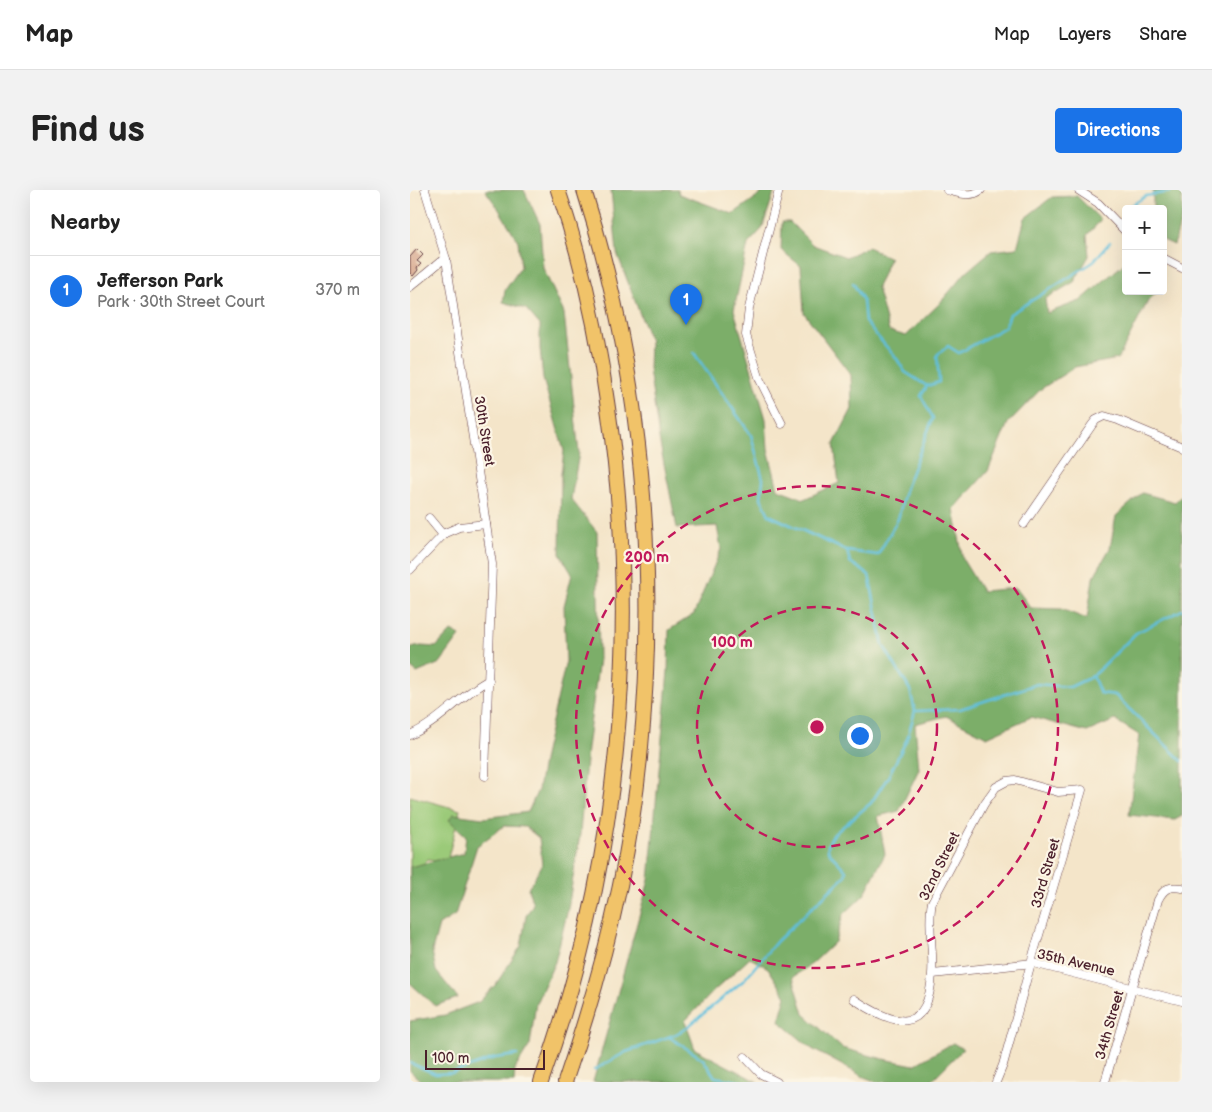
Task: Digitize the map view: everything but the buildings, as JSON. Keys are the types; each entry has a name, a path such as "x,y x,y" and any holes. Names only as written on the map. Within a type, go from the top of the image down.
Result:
{"highway":[{"path":"541,1082 566,1007 582,950 604,843 617,748 624,591 621,513 604,381 587,295 558,190"},
{"path":"566,1082 583,1032 604,956 630,833 642,741 648,612 642,482 629,380 611,289 584,190"}],"street":[{"name":"30th Street","path":"425,190 446,259 492,564 493,584 485,776"},
{"path":"779,190 749,308 746,335 760,380 782,424"},
{"path":"947,190 969,194 976,194 981,190"},
{"path":"1078,190 1098,202 1122,228"},
{"path":"410,288 446,259"},
{"path":"1167,260 1182,268"},
{"path":"1024,524 1092,425 1104,416 1182,447"},
{"path":"429,518 443,535"},
{"path":"410,570 443,535 452,529 486,524"},
{"path":"410,735 434,721 463,696 489,680"},
{"name":"32nd Street","path":"854,998 884,1017 900,1022 914,1018 926,1005 932,974 930,918 932,902 984,804 1001,783 1015,780 1058,792 1082,790"},
{"name":"33rd Street","path":"996,1082 1003,1065 1082,790"},
{"name":"34th Street","path":"1106,1082 1158,900 1164,889 1169,887 1182,888"},
{"name":"35th Avenue","path":"932,974 1032,963 1182,1000"},
{"path":"745,1058 761,1074 777,1082"}],"green space":[{"path":"485,190 524,190 540,224 543,268 564,313 579,453 571,499 597,532 599,659 587,748 580,834 568,909 555,962 536,1003 530,1045 515,1069 514,1082 422,1082 410,1071 410,1021 445,1015 479,1002 496,984 521,946 526,916 533,904 528,889 542,865 539,838 525,827 504,826 477,846 455,915 439,925 432,951 436,971 458,998 435,1006 410,983 410,867 464,853 466,836 449,820 453,814 483,818 528,812 538,790 566,661 564,606 572,574 560,554 561,474 564,451 543,379 540,325 526,309 503,302 505,290 521,267 518,241"},
{"path":"611,190 678,190 679,194 733,214 761,194 762,190 775,190 762,229 748,244 734,310 766,419 768,449 778,489 804,499 839,483 834,444 852,409 851,375 804,313 801,266 781,250 782,222 790,222 813,245 846,257 868,247 890,258 877,287 889,331 906,336 939,304 966,272 991,251 1017,248 1025,218 1052,197 1077,196 1101,220 1087,235 1089,256 1074,282 1045,299 1047,313 1080,301 1122,265 1122,295 1154,295 1148,301 1118,359 1075,367 1041,389 1008,423 988,471 954,509 963,560 982,591 1016,588 1031,608 1061,609 1087,619 1093,578 1110,548 1116,516 1142,493 1175,502 1182,495 1182,816 1175,820 1129,815 1139,735 1115,720 1087,732 1031,717 987,737 946,716 915,724 919,769 899,811 878,816 885,854 864,895 843,915 835,942 813,963 793,977 804,1014 842,1048 914,1065 953,1043 963,1049 933,1079 926,1082 877,1082 812,1049 779,1021 786,996 768,968 750,958 685,1021 695,1049 758,1082 593,1082 649,880 668,671 669,630 694,614 721,549 717,526 677,528 659,439 649,369 650,341 617,253"},
{"path":"1153,190 1182,190 1182,216 1174,245 1167,242 1167,205 1153,205"},
{"path":"451,631 460,636 440,663 417,673 410,667 410,648 421,646 436,647"},
{"path":"410,796 460,810 447,862 428,859 410,878"}],"waterway":[{"path":"1132,205 1146,196 1170,192 1171,190"},
{"path":"594,1070 626,1052 674,1035 685,1029 743,981 777,941 845,876 846,871 828,851 828,844 834,834 871,803 888,777 907,739 915,711 910,690 883,645 869,575 850,562 847,551 878,555 898,519 906,487 933,418 921,396 927,386 939,382 937,355 948,346 959,353 1005,327 1010,314 1092,263 1110,242"},
{"path":"853,283 863,300 865,322 897,359 905,372 927,386"},
{"path":"694,353 751,435 763,479 761,498 769,515 847,551"},
{"path":"915,711 960,709 1037,684 1070,687 1093,676 1136,633 1182,610"},
{"path":"1093,676 1100,693 1115,695 1182,761"},
{"path":"669,1037 703,1059 715,1077 743,1082"},
{"path":"410,1063 436,1074 452,1073 495,1058 517,1055"}],"place":[{"name":"Jefferson Park","path":"686,325"}]}
